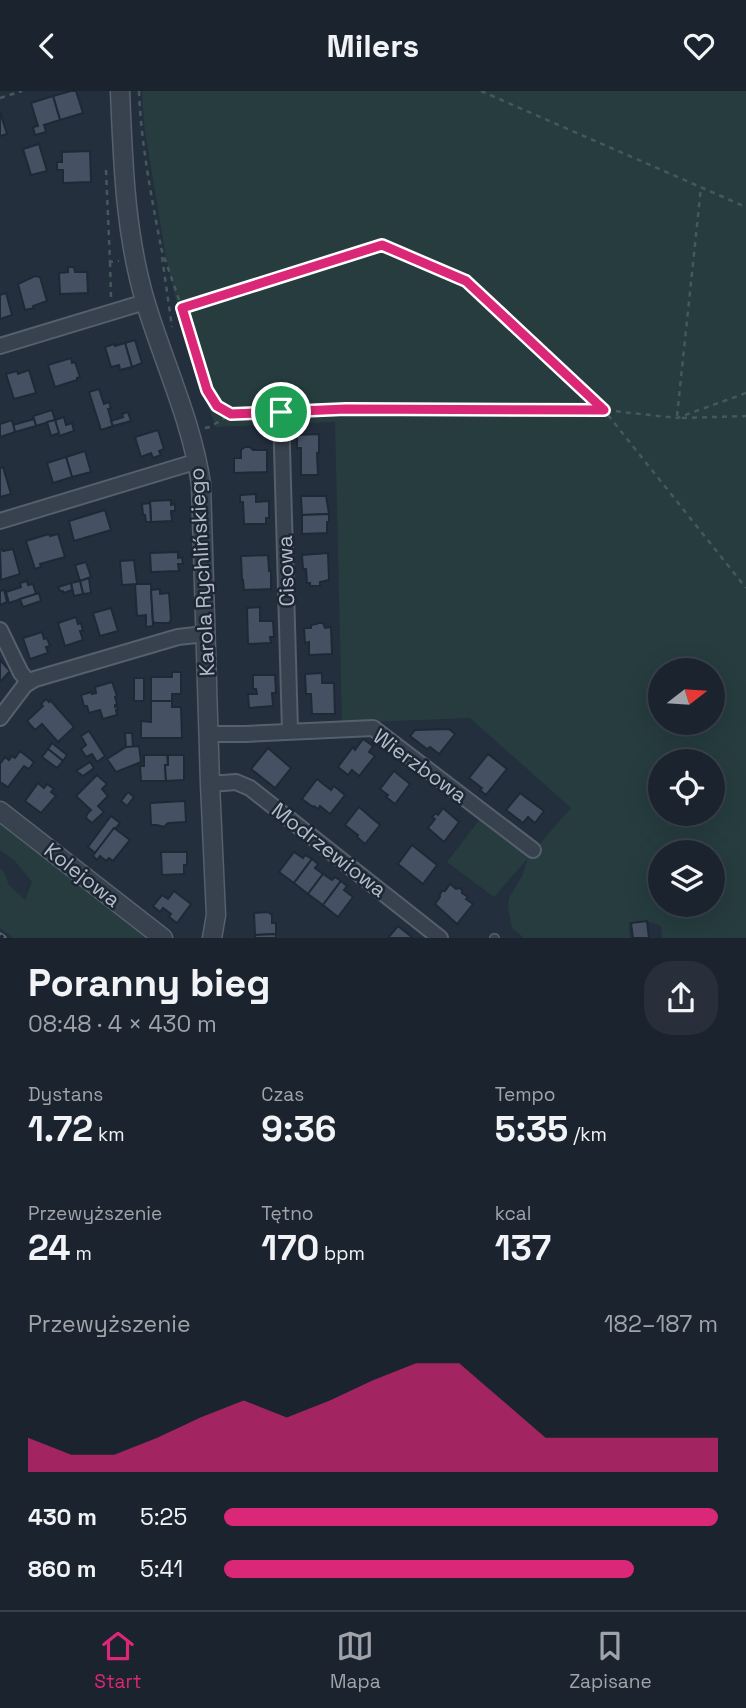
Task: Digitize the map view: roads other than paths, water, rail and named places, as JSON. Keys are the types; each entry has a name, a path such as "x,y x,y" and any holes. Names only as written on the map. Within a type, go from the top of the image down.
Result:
{"street":[{"name":"Karola Rychlińskiego","path":"120,91 123,182 133,251 145,302 194,445 201,484 216,915 212,938"},
{"path":"0,346 145,302"},
{"name":"Cisowa","path":"281,412 290,731"},
{"path":"0,521 198,461"},
{"path":"0,630 21,673 29,682"},
{"path":"0,718 29,682 178,637 205,634"},
{"name":"Wierzbowa","path":"209,734 373,728 533,850"},
{"name":"Modrzewiowa","path":"210,784 236,782 250,788 440,938"},
{"name":"Kolejowa","path":"0,811 163,938"}]}
